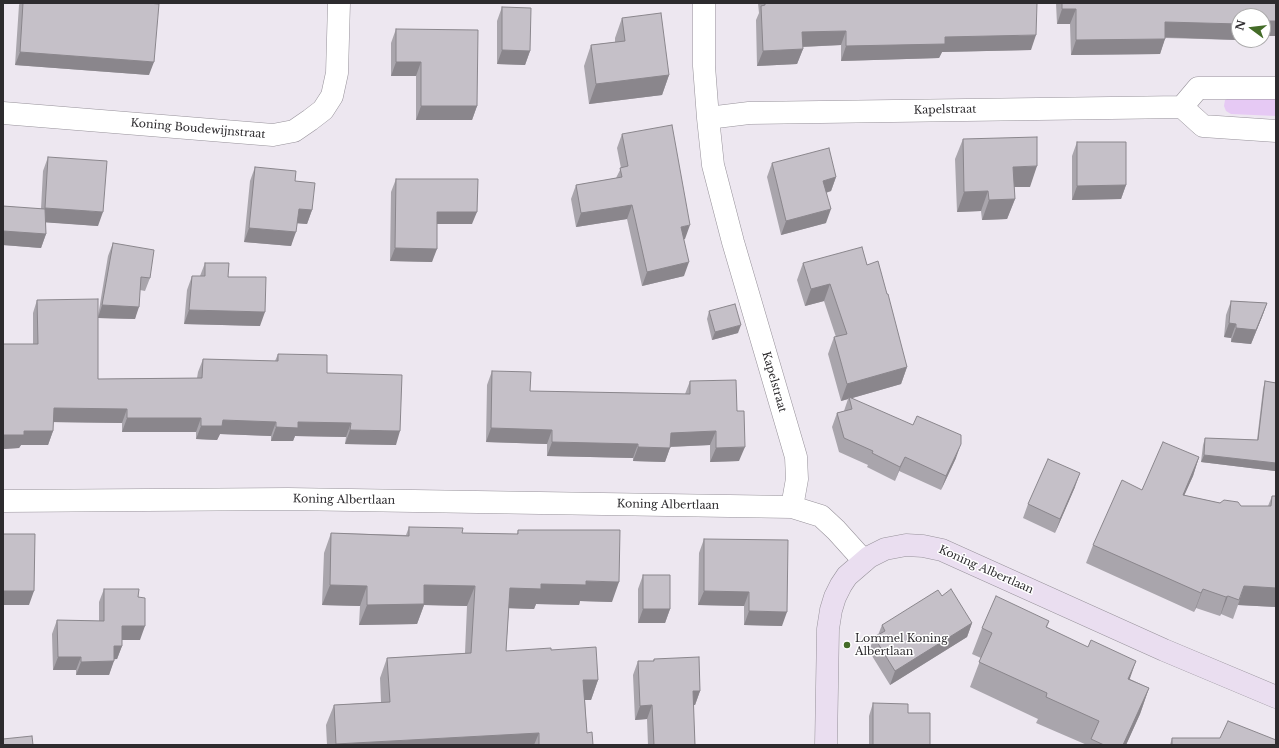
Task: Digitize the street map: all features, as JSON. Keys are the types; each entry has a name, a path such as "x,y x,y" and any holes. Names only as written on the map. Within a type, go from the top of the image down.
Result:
{"main road":[{"name":"Koning Albertlaan","path":"864,562 878,551 898,545 935,548 1164,650 1276,697"},
{"path":"826,745 828,637 831,610 834,597 847,576 864,562"}],"street":[{"name":"Koning Boudewijnstraat","path":"3,114 273,135 294,131 323,110 332,96 337,73 339,3"},
{"name":"Kapelstraat","path":"704,3 704,66 713,166 733,242 796,457 797,479 792,507"},
{"path":"1276,88 1198,88 1182,107 1203,126 1276,131"},
{"name":"Kapelstraat","path":"708,118 749,113 1182,107"},
{"name":"Koning Albertlaan","path":"3,501 288,499 792,507 821,516 836,530 864,562"}],"shaded area":[{"path":"1232,97 1276,98 1276,116 1231,114 1226,111 1224,106 1225,100"}],"building":[{"path":"23,3 159,4 154,62 20,52"},
{"path":"765,3 1037,3 1036,35 945,37 945,44 846,46 846,31 802,32 803,49 763,51 761,6 765,5"},
{"path":"1062,3 1276,3 1276,21 1271,21 1271,8 1231,8 1231,24 1165,22 1165,39 1076,40 1076,9 1062,9"},
{"path":"502,7 531,8 530,51 502,50"},
{"path":"661,13 669,75 596,84 591,45 625,41 622,18"},
{"path":"396,29 478,30 477,106 421,106 421,62 396,62"},
{"path":"672,125 690,225 681,227 689,262 647,272 632,205 581,213 576,185 622,177 620,168 628,166 622,134"},
{"path":"1037,137 1037,166 1013,167 1015,199 989,200 988,191 964,192 963,139"},
{"path":"1077,142 1126,142 1126,185 1077,186"},
{"path":"829,148 836,177 823,181 831,209 786,221 772,163"},
{"path":"48,157 107,161 103,212 45,208"},
{"path":"255,167 296,171 295,181 315,183 312,210 299,209 296,232 249,228"},
{"path":"396,179 478,179 477,212 437,212 437,249 395,248"},
{"path":"3,206 45,209 46,234 3,231"},
{"path":"113,243 154,250 150,278 141,277 139,307 102,305"},
{"path":"862,247 867,265 878,261 907,367 847,384 834,337 847,334 830,284 811,289 803,263"},
{"path":"205,263 229,263 228,277 266,277 265,312 189,310 192,276 205,276"},
{"path":"98,299 98,379 202,378 203,359 278,361 278,354 327,355 327,373 402,375 400,431 350,430 351,423 298,422 298,428 276,427 276,422 223,420 222,426 201,426 201,418 127,418 127,409 54,408 53,431 24,431 24,435 3,435 3,344 38,344 37,300"},
{"path":"1231,301 1267,303 1256,330 1236,328 1236,324 1229,323"},
{"path":"735,304 741,325 715,332 709,311"},
{"path":"492,371 531,372 530,391 690,394 690,381 736,380 737,411 744,411 745,447 716,448 716,431 671,433 670,448 638,447 638,444 552,442 552,430 491,428"},
{"path":"1265,381 1276,383 1276,463 1204,455 1205,438 1258,440"},
{"path":"849,397 913,425 917,416 961,435 961,444 946,476 905,457 900,467 872,453 873,451 844,438 837,413 852,409"},
{"path":"1163,442 1199,457 1183,495 1220,503 1224,500 1238,502 1241,506 1271,506 1272,496 1276,496 1276,588 1244,586 1239,600 1203,589 1201,593 1093,545 1122,480 1142,490"},
{"path":"1048,459 1080,473 1060,519 1028,504"},
{"path":"409,527 463,528 462,533 518,534 518,530 620,530 619,582 586,581 586,585 541,584 541,589 510,588 506,651 596,647 598,680 583,680 587,733 592,732 593,745 539,745 539,733 336,744 334,705 390,702 387,658 471,653 475,586 424,585 424,604 367,605 367,586 330,585 331,533 409,536"},
{"path":"3,534 35,534 34,591 3,591"},
{"path":"704,539 788,540 787,612 749,611 749,592 704,591"},
{"path":"643,575 670,575 670,609 643,609"},
{"path":"104,589 139,589 138,597 145,598 145,626 122,626 122,646 114,646 114,661 81,662 81,657 58,657 57,620 104,621"},
{"path":"951,589 972,623 895,671 874,637 885,631 882,625 938,590 942,596"},
{"path":"996,596 1049,621 1046,627 1088,647 1091,640 1136,661 1128,679 1149,688 1123,745 1104,745 1091,739 1099,721 1046,697 1047,693 979,662 992,633 982,628"},
{"path":"699,657 700,691 693,691 695,745 654,745 652,705 640,706 638,661"},
{"path":"873,703 908,704 908,713 930,713 930,745 873,745"},
{"path":"1228,721 1276,740 1276,745 1172,745 1172,738 1220,738"},
{"path":"32,736 33,745 3,745 3,739"}],"place":[{"name":"Lommel Koning Albertlaan","path":"847,645"}]}
